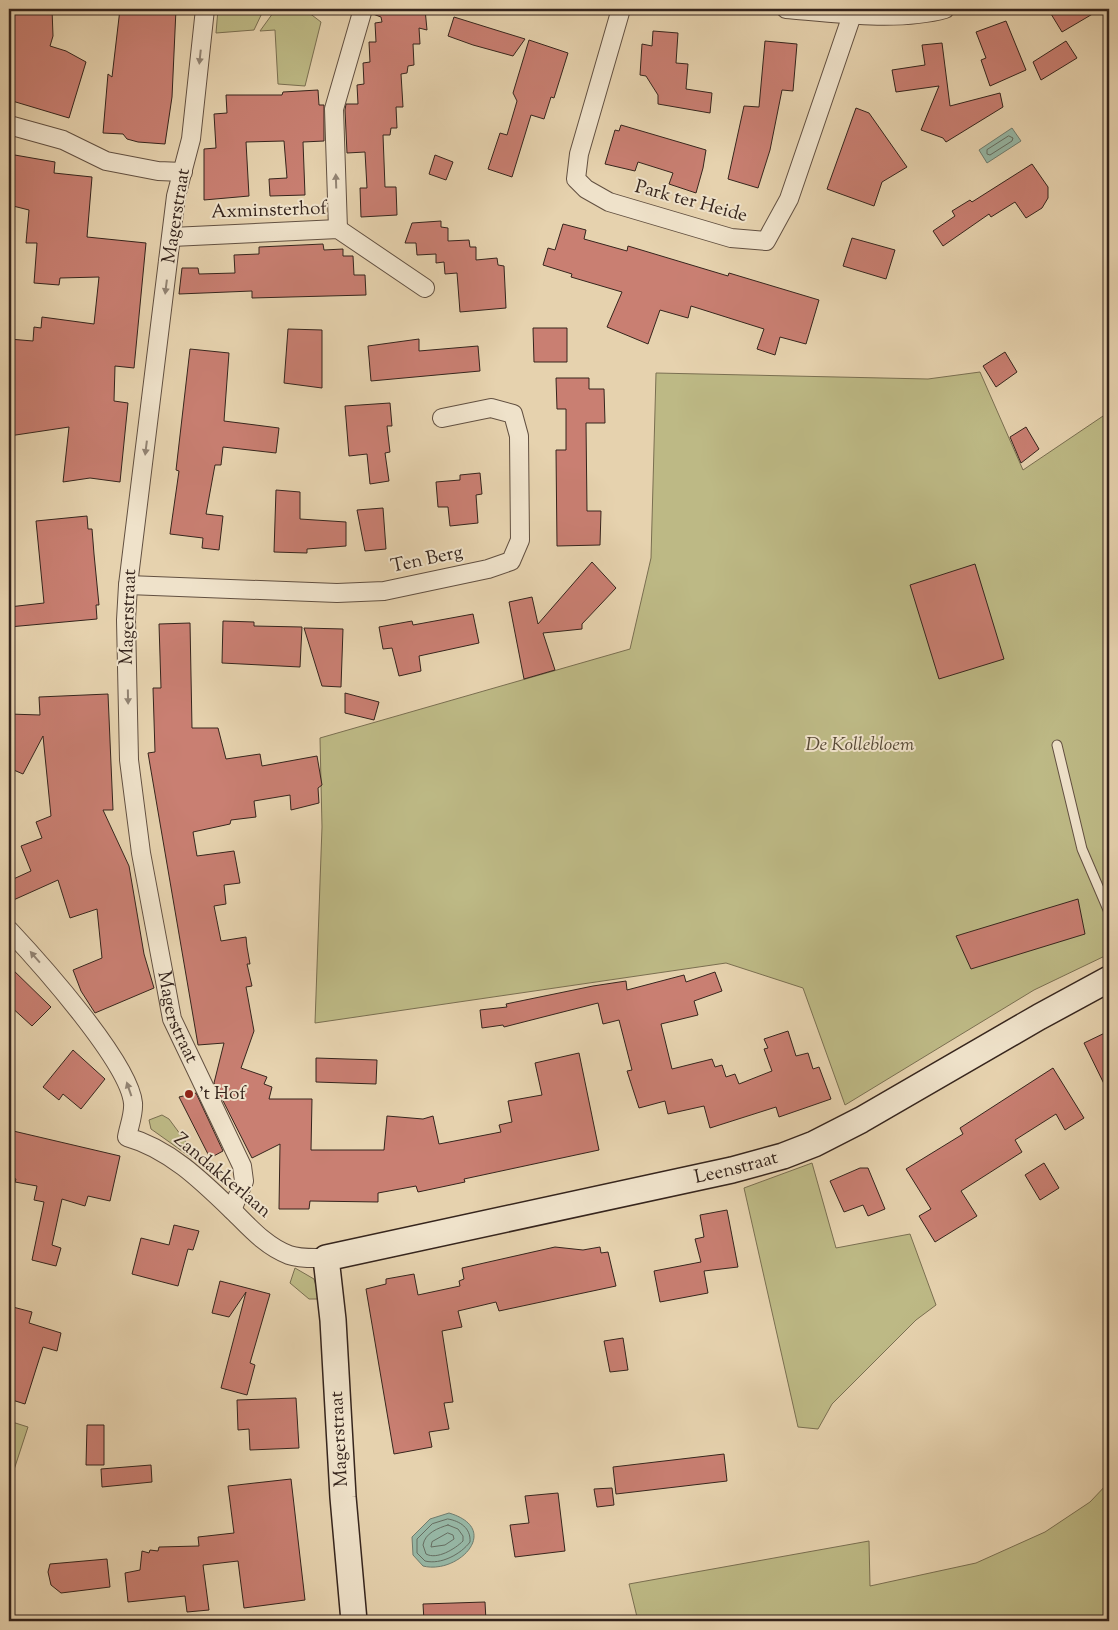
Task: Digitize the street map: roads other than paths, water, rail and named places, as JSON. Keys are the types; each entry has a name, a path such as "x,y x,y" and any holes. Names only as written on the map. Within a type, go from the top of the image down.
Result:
{"street":[{"name":"Magerstraat","path":"205,9 191,139 176,196 128,585 126,620 129,760 141,853 172,1020 242,1166 244,1181 232,1210"},
{"name":"Axminsterhof","path":"338,230 334,109 363,9"},
{"name":"Park ter Heide","path":"621,9 579,154 576,179 586,189 609,202 731,238 766,241 789,199 852,15"},
{"path":"786,9 852,15 894,15 945,9"},
{"path":"9,125 62,140 106,161 158,171 183,172"},
{"name":"Axminsterhof","path":"172,237 338,230 426,288"},
{"name":"Ten Berg","path":"128,585 337,593 384,591 488,569 512,560 520,540 518,436 512,414 491,408 442,418"},
{"name":"Zandakkerlaan","path":"9,930 36,957 113,1058 127,1084 133,1102 133,1114 127,1137 155,1147 175,1160 267,1242 289,1255 326,1258"},
{"name":"Leenstraat","path":"326,1258 732,1170 783,1156 814,1144 860,1120 1038,1016 1109,979"},
{"name":"Magerstraat","path":"326,1258 333,1320 343,1497 354,1621"}],"lane":[{"path":"1057,745 1082,849 1109,912"}],"water":[{"path":"1012,128 1021,141 987,163 979,150"},
{"path":"449,1513 465,1520 473,1529 474,1539 469,1549 461,1557 449,1564 436,1567 423,1566 413,1555 412,1537 430,1519"}],"place":[{"name":"'t Hof","path":"189,1094"}],"park label":[{"name":"De Kollebloem","path":"860,745"}]}
